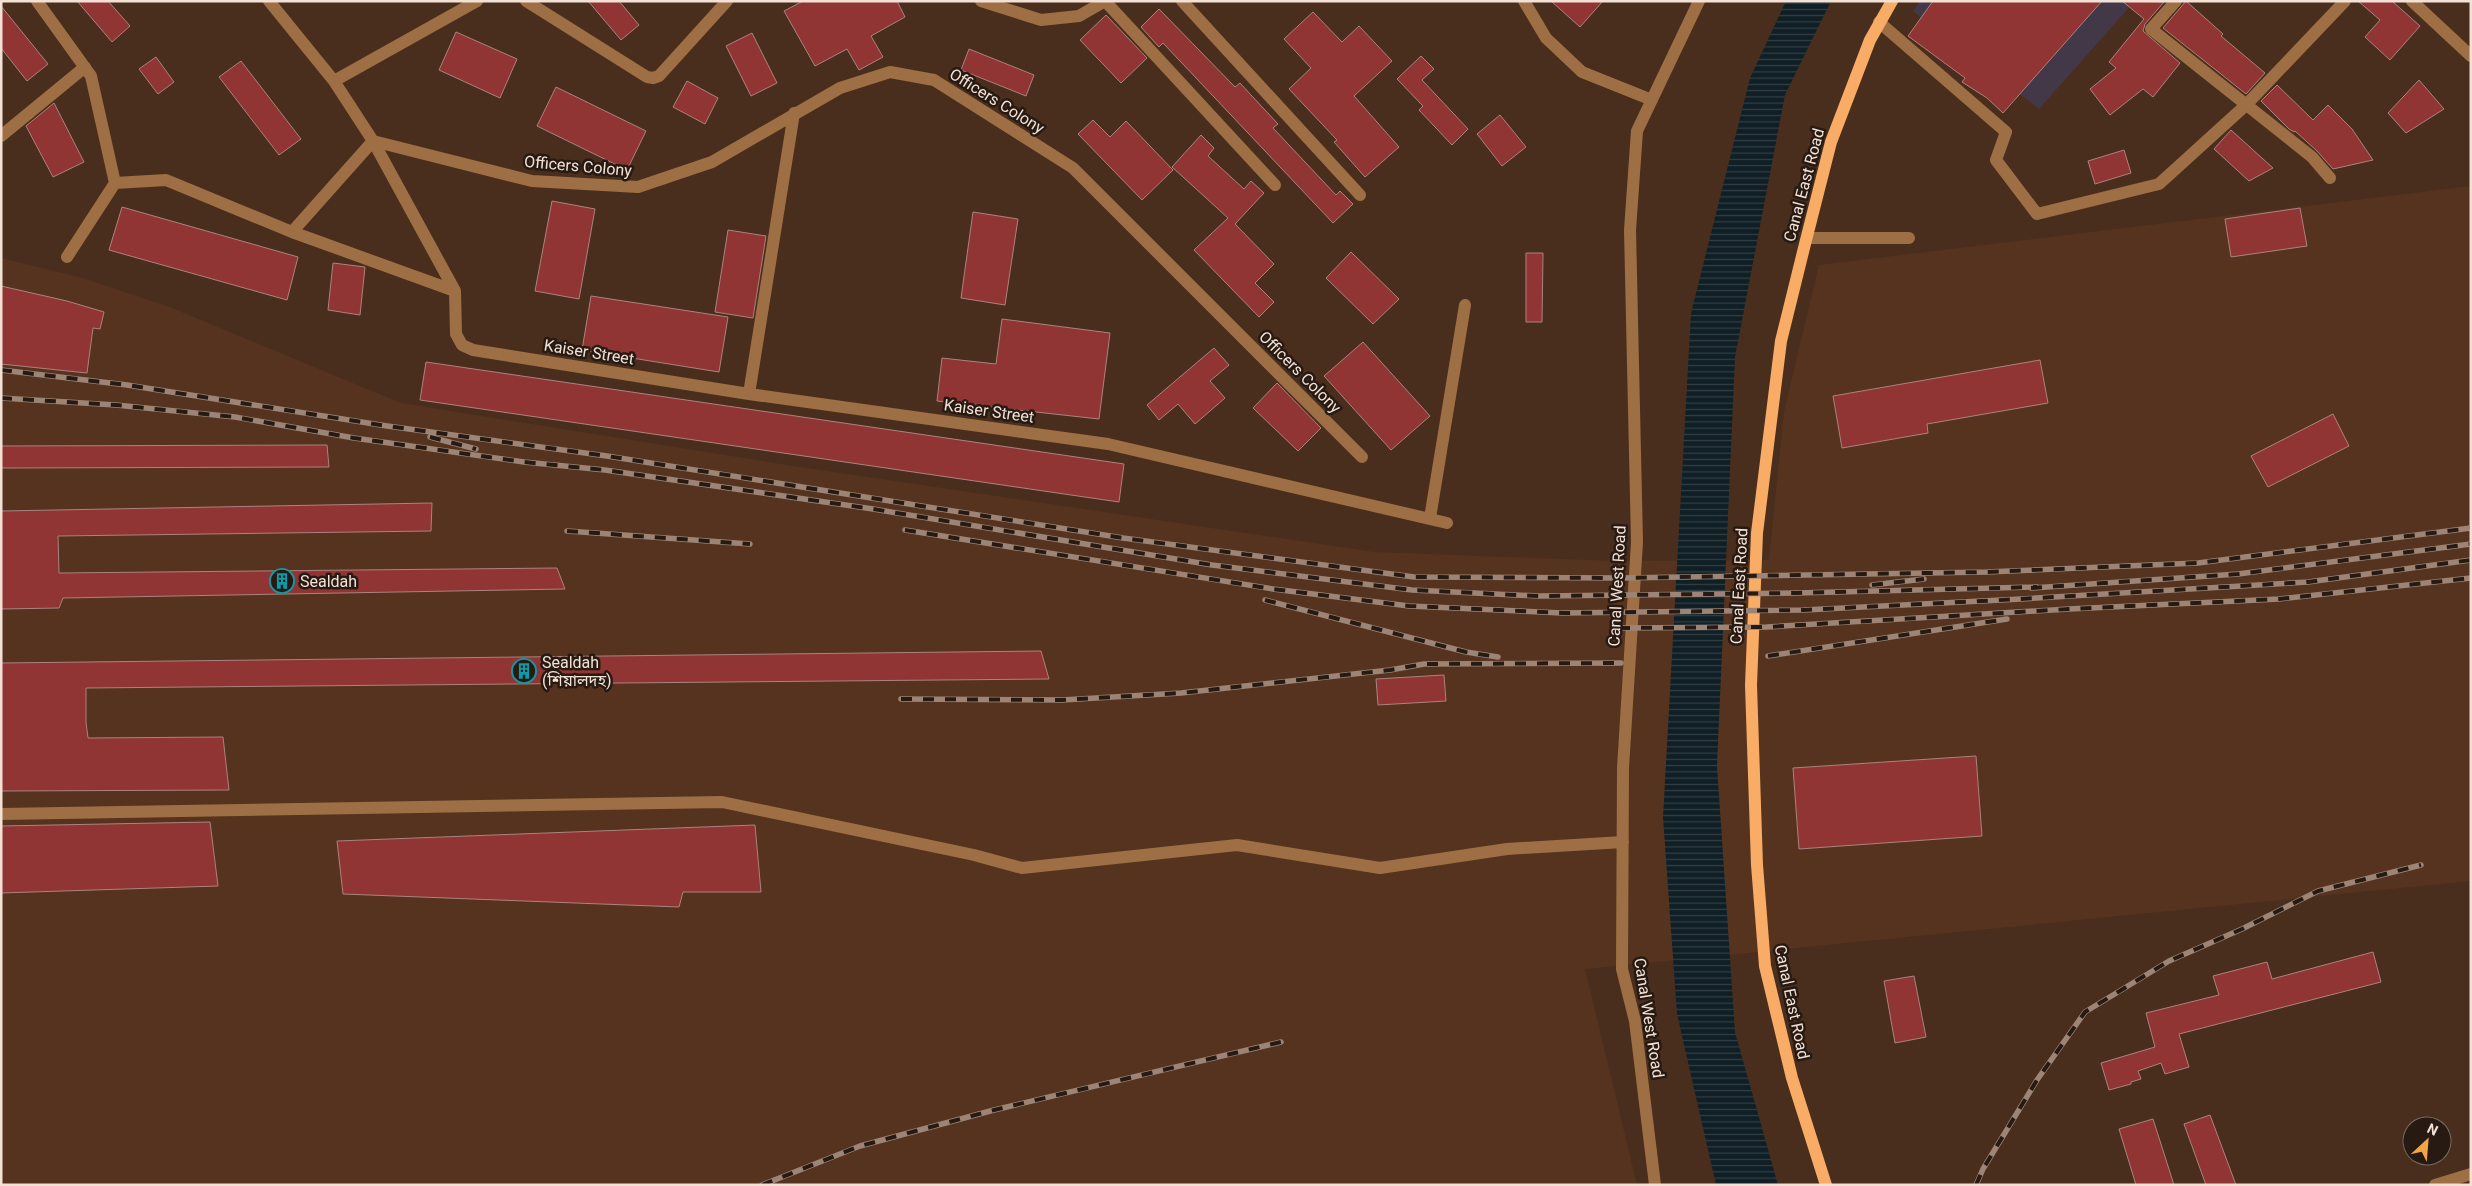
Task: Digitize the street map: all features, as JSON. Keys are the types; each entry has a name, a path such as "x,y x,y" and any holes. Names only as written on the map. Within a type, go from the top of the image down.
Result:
{"main road":[{"name":"Canal East Road","path":"1826,1185 1792,1078 1765,966 1757,865 1751,685 1757,533 1779,350 1831,142 1870,40 1892,1"}],"street":[{"path":"37,1 91,76 115,182 68,257"},
{"name":"Kaiser Street","path":"269,1 334,81 373,141 455,291 456,334 462,345 473,350 749,394 1108,444 1447,523"},
{"path":"334,81 477,1"},
{"path":"526,1 647,77 653,78 659,76 727,1"},
{"path":"981,1 1041,20 1079,16 1105,1 1275,185"},
{"path":"1182,1 1360,195"},
{"path":"1524,1 1546,38 1582,72 1652,100"},
{"name":"Canal West Road","path":"1655,1185 1635,1021 1622,969 1623,768 1637,542 1630,230 1637,131 1699,1"},
{"path":"2176,1 2152,29 2312,157 2330,178"},
{"path":"1879,22 2006,132 1996,160 2036,214 2159,184 2246,105 2345,1"},
{"path":"2412,1 2471,56"},
{"path":"1,136 84,67"},
{"name":"Officers Colony","path":"373,141 532,181 638,187 712,162 840,88 890,72 934,80 1073,168 1362,456"},
{"path":"749,394 794,113"},
{"path":"292,232 373,141"},
{"path":"115,182 166,180 292,232 455,291"},
{"path":"1807,238 1909,238"},
{"path":"1430,518 1465,305"},
{"path":"1,814 722,802 974,855 1022,868 1237,845 1380,868 1507,848 1623,842"},
{"path":"2435,1185 2471,1174"}],"shaded area":[{"path":"1786,1 1831,1 1785,95 1735,357 1717,766 1735,1032 1778,1185 1716,1185 1677,1014 1663,817 1691,313 1750,78"},
{"path":"1920,1 2185,1 2182,4 2133,3 2039,109 1913,11"},
{"path":"2471,186 2471,881 1585,969 1637,1185 1,1185 1,258 83,278 167,306 401,403 793,466 1374,552 1615,561 1769,560 1784,412 1819,265"}],"building":[{"path":"77,1 108,1 130,26 112,42"},
{"path":"588,1 619,1 639,25 621,40"},
{"path":"803,1 897,1 905,17 871,36 883,57 859,70 847,49 815,66 784,11"},
{"path":"1551,1 1603,1 1580,27"},
{"path":"1933,1 2102,1 2003,113 1987,98 1962,82 1965,78 1908,36"},
{"path":"2122,1 2164,2 2145,24 2143,31 2180,63 2153,97 2143,89 2110,115 2090,89 2116,68 2109,62 2144,19"},
{"path":"2186,1 2223,34 2221,36 2265,73 2246,94 2163,28"},
{"path":"2358,1 2392,1 2420,26 2390,60 2365,37 2380,20"},
{"path":"1,6 48,64 27,81 1,48"},
{"path":"1159,9 1235,87 1240,83 1278,124 1273,128 1336,195 1340,191 1353,204 1333,223 1163,43 1159,47 1141,27"},
{"path":"1313,12 1342,42 1359,26 1392,61 1354,96 1399,147 1365,177 1334,142 1337,140 1289,89 1311,68 1284,39"},
{"path":"1106,15 1147,58 1121,83 1080,40"},
{"path":"456,32 517,59 500,98 439,70"},
{"path":"752,33 777,83 751,96 726,46"},
{"path":"969,49 1034,75 1026,96 961,70"},
{"path":"1421,56 1434,69 1422,80 1468,129 1452,145 1419,110 1423,106 1397,79"},
{"path":"156,57 174,82 158,94 139,69"},
{"path":"241,61 301,139 279,155 219,77"},
{"path":"2419,80 2444,109 2406,133 2388,113"},
{"path":"687,81 718,98 705,124 673,107"},
{"path":"2277,85 2313,120 2328,105 2352,129 2373,160 2333,169 2317,151 2295,131 2289,129 2261,101"},
{"path":"556,87 646,131 627,170 537,126"},
{"path":"54,103 84,162 53,177 26,126"},
{"path":"1500,115 1526,147 1502,166 1477,134"},
{"path":"1093,120 1110,137 1126,121 1173,170 1142,200 1078,134"},
{"path":"2231,130 2273,168 2249,181 2214,149"},
{"path":"1201,135 1214,148 1208,156 1244,189 1251,181 1264,193 1235,224 1274,264 1255,283 1274,302 1259,317 1194,250 1228,218 1172,167"},
{"path":"2124,150 2131,173 2095,184 2088,161"},
{"path":"552,201 595,209 579,299 535,291"},
{"path":"122,207 298,257 287,300 109,250"},
{"path":"2300,208 2307,246 2231,257 2225,219"},
{"path":"973,212 1018,219 1005,305 961,298"},
{"path":"728,230 766,236 753,318 715,312"},
{"path":"1351,252 1399,299 1373,324 1326,278"},
{"path":"1526,253 1543,253 1542,322 1526,322"},
{"path":"333,263 365,267 360,315 328,310"},
{"path":"1,286 67,301 104,312 100,329 93,328 87,373 1,364"},
{"path":"591,296 728,317 719,372 582,350"},
{"path":"1002,319 1110,333 1099,419 937,401 942,358 996,364"},
{"path":"1363,342 1430,416 1391,450 1324,376"},
{"path":"1214,348 1229,365 1210,381 1225,398 1195,424 1178,404 1159,420 1147,405"},
{"path":"2040,360 2048,403 1927,424 1928,433 1842,448 1833,396"},
{"path":"426,362 1124,464 1119,502 420,400"},
{"path":"1277,383 1321,428 1298,451 1253,408"},
{"path":"2333,414 2349,446 2268,487 2251,456"},
{"path":"327,445 329,467 1,468 1,446"},
{"path":"432,503 431,531 58,536 59,573 557,568 565,589 63,598 59,608 1,609 1,511"},
{"name":"Sealdah (শিয়ালদহ)","path":"1041,651 1049,679 86,688 88,738 223,737 229,790 1,791 1,663"},
{"path":"1444,675 1446,701 1378,705 1376,679"},
{"path":"1976,756 1982,836 1799,849 1793,768"},
{"path":"210,822 218,886 1,893 1,826"},
{"path":"755,825 761,892 683,892 679,907 343,894 337,841"},
{"path":"2373,952 2381,982 2179,1034 2189,1067 2165,1074 2161,1063 2138,1071 2141,1079 2109,1090 2101,1063 2155,1047 2146,1013 2219,995 2213,976 2267,962 2272,979"},
{"path":"1914,976 1926,1037 1895,1043 1884,981"},
{"path":"2210,1115 2236,1185 2206,1185 2184,1124"},
{"path":"2153,1119 2174,1185 2136,1185 2119,1129"}],"railway":[{"path":"1,370 127,385 387,426 607,456 1123,538 1414,577 1620,578 1987,572 2198,563 2471,528"},
{"path":"1,398 116,405 235,417 354,438 524,462 605,470 873,509 1212,565 1412,590 1539,596 1797,593 2037,587"},
{"path":"430,437 476,449"},
{"path":"905,530 1273,589 1409,606 1562,613 1804,610 2021,599 2308,582 2471,560"},
{"path":"567,531 750,544"},
{"path":"2031,588 2238,574 2471,544"},
{"path":"1619,628 1767,627 2279,599 2471,578"},
{"path":"1872,585 1924,579"},
{"path":"1265,600 1466,652 1498,657"},
{"path":"1768,656 2007,619"},
{"path":"901,699 1062,700 1181,693 1390,670 1424,664 1621,663"},
{"path":"1976,1185 1983,1169 2037,1080 2085,1012 2169,961 2242,929 2318,891 2421,865"},
{"path":"762,1185 860,1146 994,1110 1281,1042"}],"place":[{"name":"Sealdah","path":"282,581"},
{"name":"Sealdah (শিয়ালদহ)","path":"524,671"}]}
